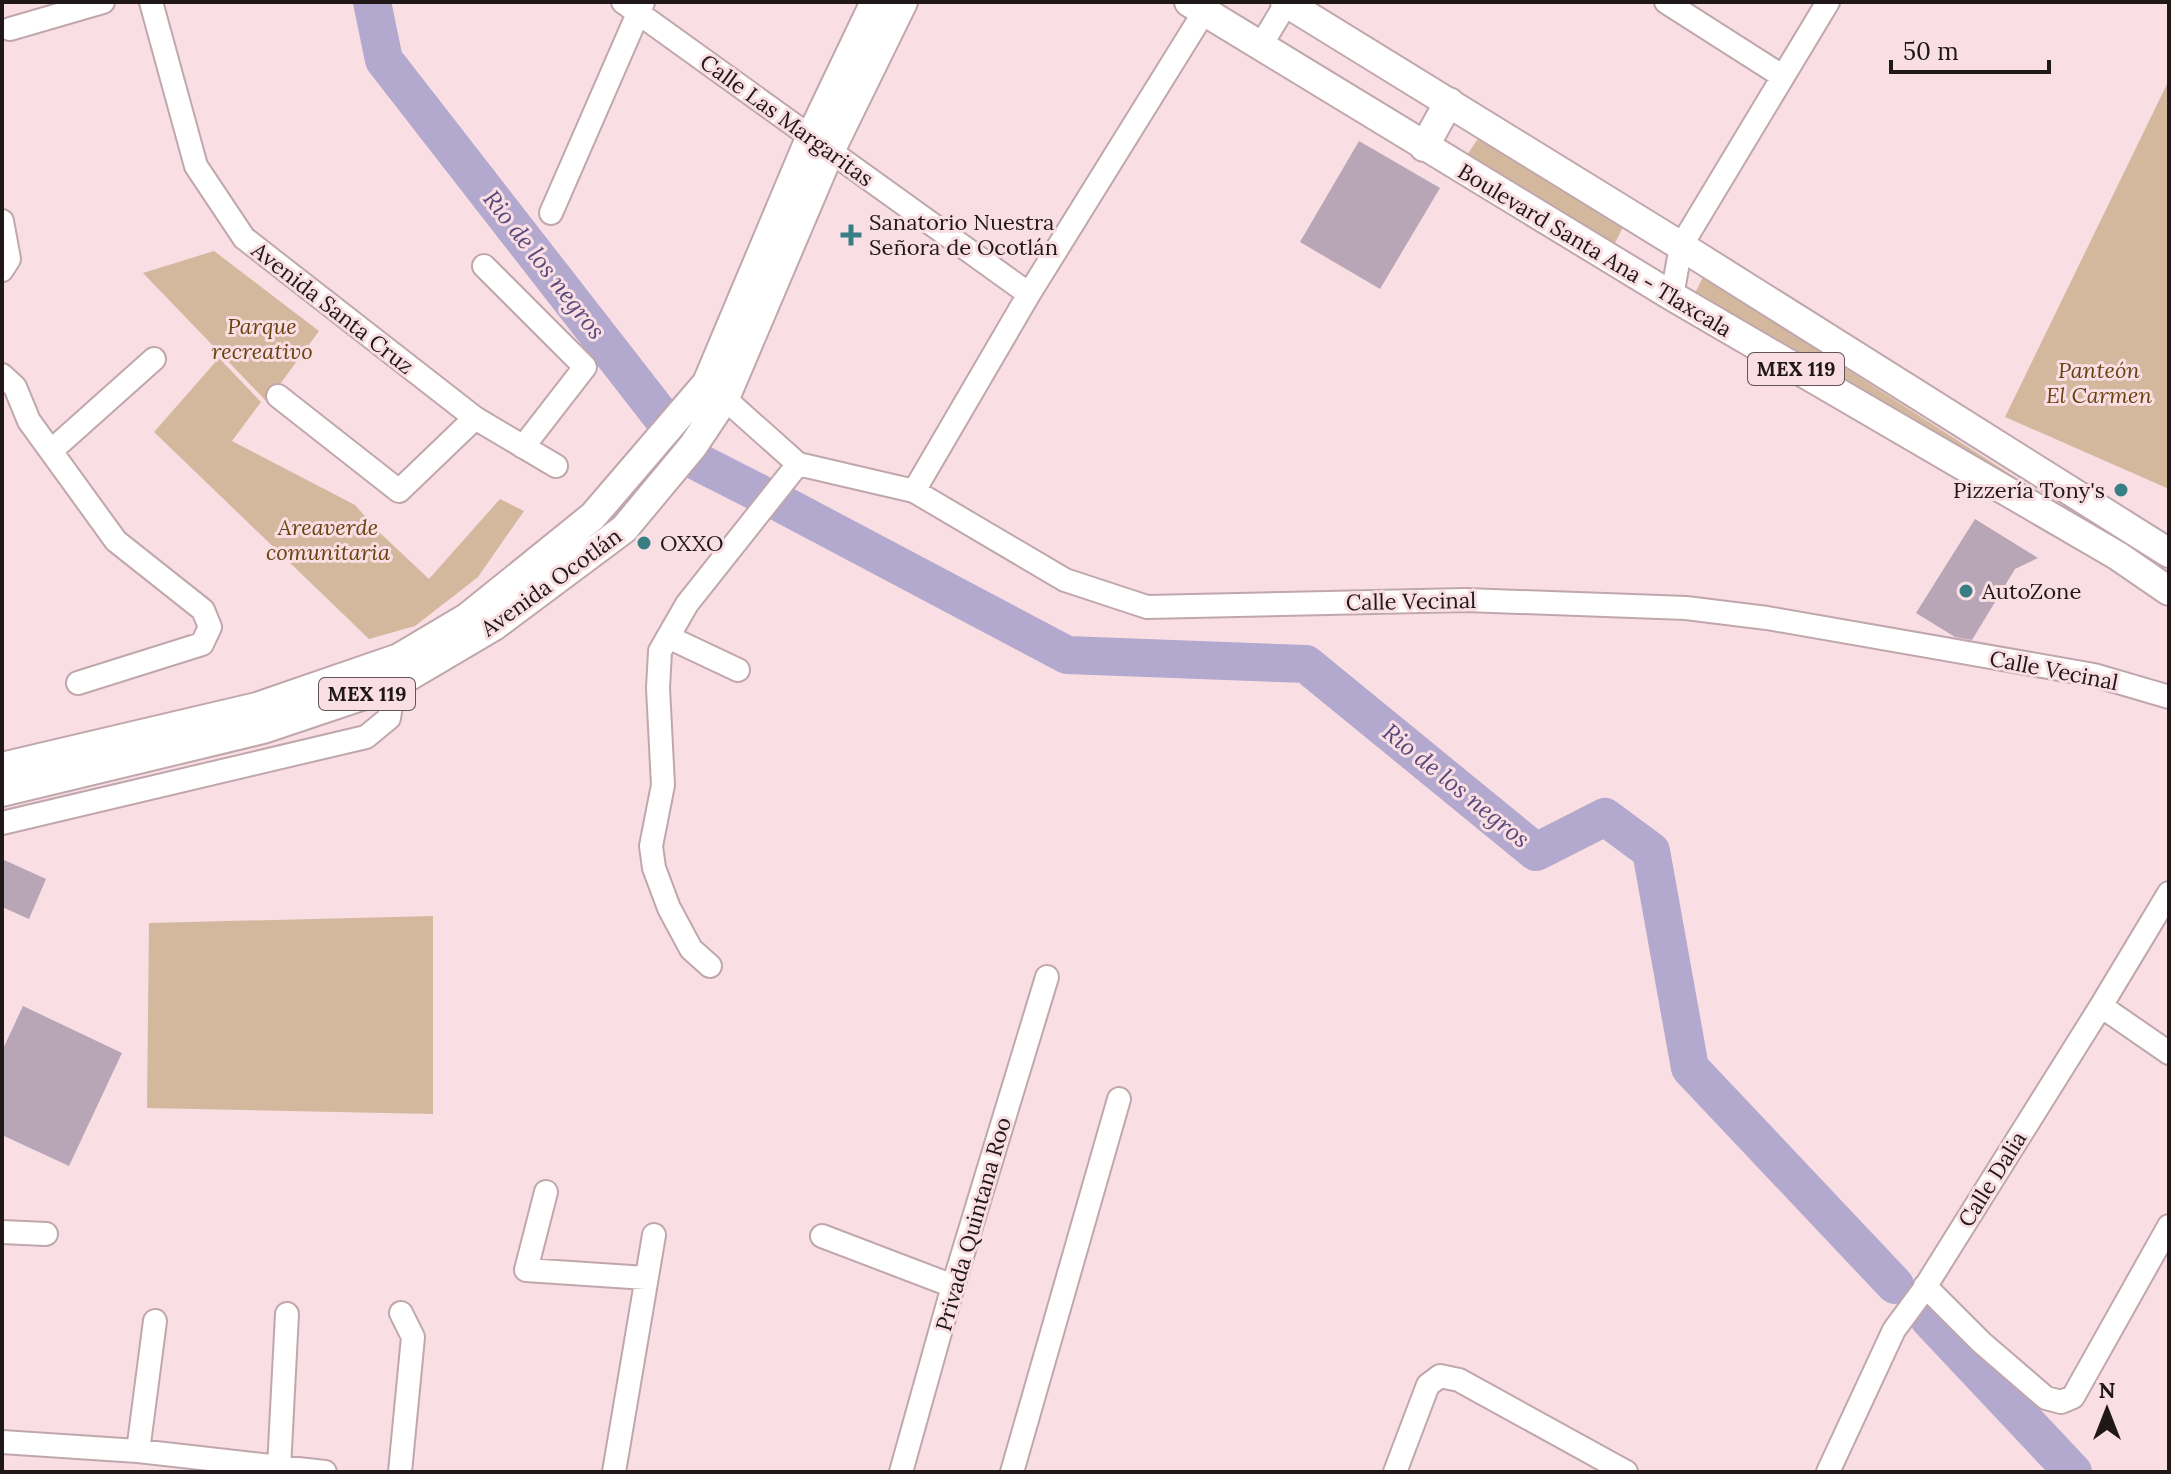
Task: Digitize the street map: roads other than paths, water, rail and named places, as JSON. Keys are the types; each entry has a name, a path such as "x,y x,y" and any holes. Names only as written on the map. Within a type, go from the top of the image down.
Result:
{"main road":[{"name":"Avenida Ocotlán","path":"2,792 263,729 394,685 494,626 624,529 701,435 716,390 820,144 875,2"},
{"name":"Avenida Ocotlán","path":"820,144 903,2"},
{"name":"Boulevard Santa Ana - Tlaxcala","path":"1286,2 2169,553"},
{"name":"Boulevard Santa Ana - Tlaxcala","path":"1196,7 1672,296 2118,556 2169,591"},
{"path":"1424,147 1449,102"},
{"name":"Avenida Ocotlán","path":"2,767 257,707 399,658 468,617 593,516 681,414 716,390"}],"street":[{"path":"10,29 103,2"},
{"name":"Avenida Santa Cruz","path":"151,2 196,166 244,238 475,418 556,466"},
{"path":"1260,47 1286,2"},
{"path":"1666,2 1782,76"},
{"path":"1672,296 1681,246 1825,3"},
{"path":"551,213 635,6"},
{"name":"Calle Las Margaritas","path":"635,6 1029,294"},
{"path":"914,491 1196,7"},
{"path":"2,221 9,259 2,270"},
{"path":"484,266 585,367 523,447"},
{"path":"51,451 154,359"},
{"path":"3,378 15,387 29,421 116,541 203,610 210,627 202,644 78,683"},
{"name":"Calle Vecinal","path":"716,390 798,464 914,491 1065,580 1147,607 1466,600 1686,608 1767,618 2094,675 2169,697"},
{"path":"278,396 399,491 475,418"},
{"path":"2,404 29,421"},
{"path":"710,966 691,949 669,908 654,868 651,846 663,785 658,688 660,651 687,604 798,464"},
{"path":"668,637 738,670"},
{"path":"2,823 366,737 389,718 394,685"},
{"name":"Calle Dalia","path":"1828,1472 1894,1330 1925,1286 2169,893"},
{"name":"Privada Quintana Roo","path":"901,1472 953,1286 1047,977"},
{"path":"2101,1006 2169,1053"},
{"path":"1012,1472 1119,1099"},
{"path":"546,1192 526,1270 646,1278"},
{"path":"1925,1286 1981,1342 2046,1398 2061,1402 2073,1397 2169,1226"},
{"path":"2,1232 46,1234"},
{"path":"614,1472 654,1235"},
{"path":"822,1236 953,1286"},
{"path":"400,1472 413,1337 401,1313"},
{"path":"279,1468 287,1314"},
{"path":"138,1451 155,1321"},
{"path":"1395,1472 1428,1385 1440,1376 1459,1380 1626,1472"},
{"path":"2,1442 138,1451 325,1472"}],"waterway":[{"name":"Rio de los negros","path":"372,2 384,60 696,461 759,493"},
{"name":"Rio de los negros","path":"780,503 1067,655 1306,664 1536,852 1605,817 1651,851 1690,1068 1895,1285"},
{"name":"Rio de los negros","path":"1929,1319 2073,1472"}],"place":[{"name":"Sanatorio Nuestra Señora de Ocotlán","path":"851,235"},
{"name":"Pizzería Tony's","path":"2121,490"},
{"name":"OXXO","path":"644,543"},
{"name":"AutoZone","path":"1966,591"}],"park label":[{"name":"Parque recreativo","path":"262,338"},
{"name":"Panteón El Carmen","path":"2099,382"},
{"name":"Areaverde comunitaria","path":"328,540"}]}
